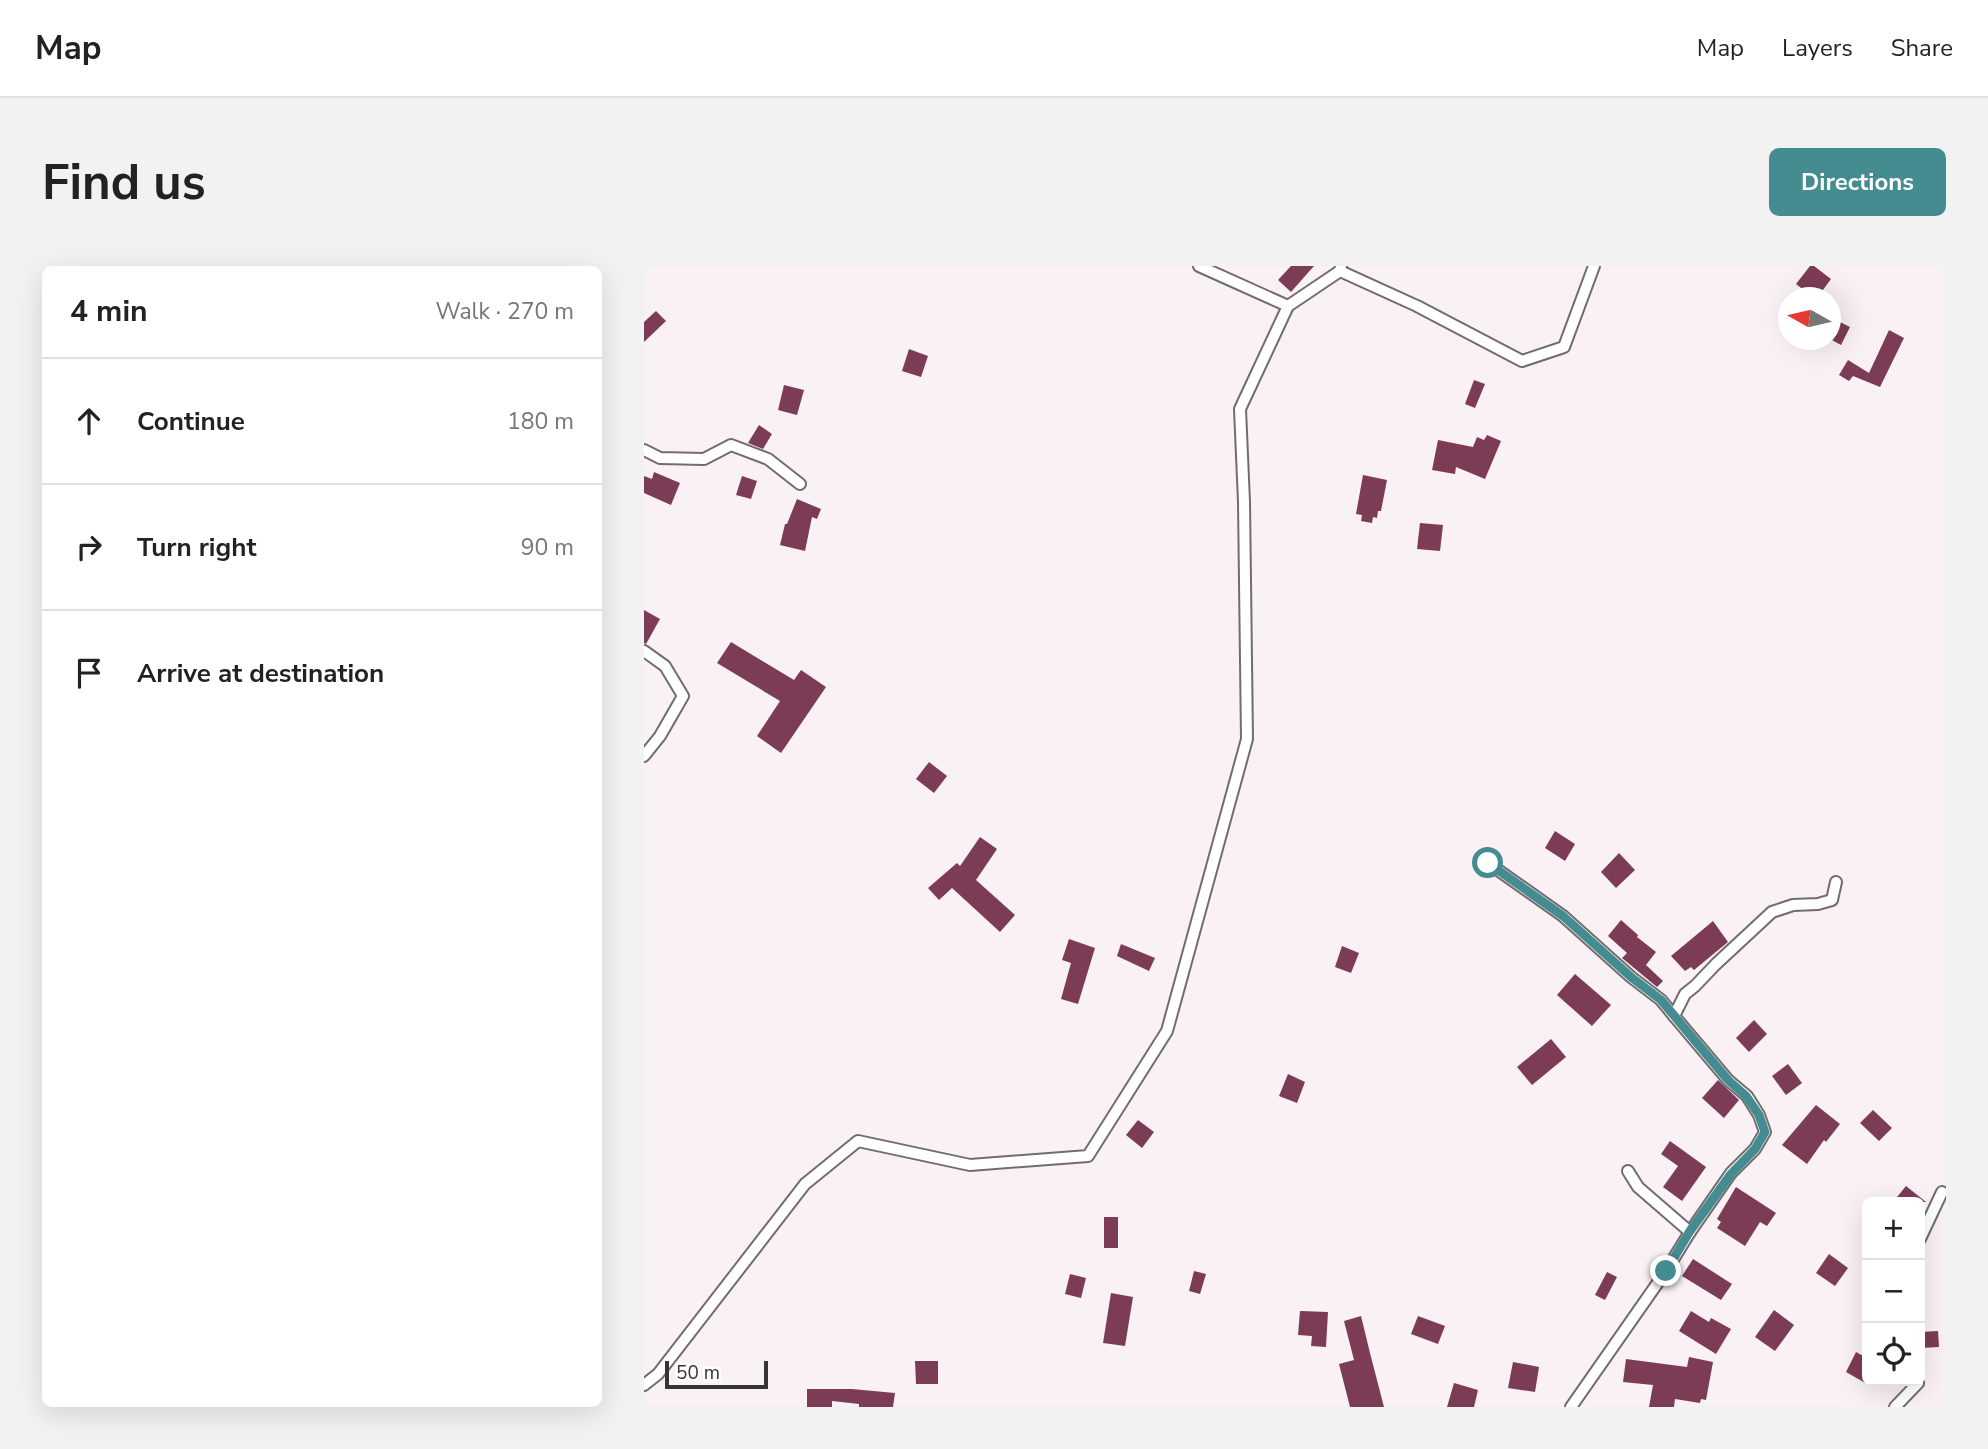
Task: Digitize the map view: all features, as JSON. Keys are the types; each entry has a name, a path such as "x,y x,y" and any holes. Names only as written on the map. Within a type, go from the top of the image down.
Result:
{"street":[{"path":"1199,266 1287,306"},
{"path":"644,1385 658,1374 804,1184 858,1141 970,1165 1088,1156 1167,1031 1247,739 1240,409 1287,306 1341,269 1522,361 1564,347 1594,266"},
{"path":"644,450 660,458 704,459 731,445 768,459 800,484"},
{"path":"644,651 665,666 683,696 660,736 644,756"},
{"path":"1488,863 1563,916 1661,1000 1728,1080 1746,1096 1759,1115 1765,1132 1755,1149 1731,1174 1690,1231 1666,1271 1571,1407"},
{"path":"1674,1016 1685,994 1772,912 1793,905 1818,904 1832,900 1836,882"},
{"path":"1628,1171 1638,1187 1690,1231"},
{"path":"1925,1229 1942,1192"},
{"path":"1895,1407 1914,1386"}],"building":[{"path":"1291,266 1314,266 1291,292 1278,280"},
{"path":"1810,266 1814,266 1831,279 1825,287 1800,287 1796,284"},
{"path":"656,311 666,321 644,342 644,322"},
{"path":"1841,322 1850,327 1841,345"},
{"path":"1889,330 1904,338 1880,387 1853,376 1849,381 1839,375 1848,360 1869,373"},
{"path":"909,349 928,356 921,377 902,371"},
{"path":"1474,380 1485,384 1475,408 1465,404"},
{"path":"784,385 804,390 797,415 778,410"},
{"path":"759,425 772,434 763,449 748,443"},
{"path":"1487,435 1501,441 1485,479 1456,467 1455,474 1432,470 1438,440 1473,447 1477,437 1484,440"},
{"path":"654,472 680,483 671,505 644,493 644,476 652,479"},
{"path":"1363,475 1387,480 1381,511 1378,511 1377,518 1373,517 1372,523 1361,521 1362,515 1356,514"},
{"path":"742,476 757,481 751,499 736,495"},
{"path":"797,499 821,509 817,519 812,517 805,551 780,545 785,524"},
{"path":"1420,523 1443,525 1440,551 1417,549"},
{"path":"644,610 660,619 646,644 644,643"},
{"path":"731,642 794,680 801,670 826,687 781,753 757,736 780,701 717,663"},
{"path":"929,762 947,776 934,793 916,779"},
{"path":"1555,831 1575,844 1565,861 1545,848"},
{"path":"980,837 997,849 976,880 1015,915 1000,932 952,888 939,900 928,888 957,863 960,866"},
{"path":"1619,853 1635,870 1616,888 1601,872"},
{"path":"1621,920 1656,952 1646,965 1663,981 1657,987 1622,958 1627,953 1608,936"},
{"path":"1713,921 1728,942 1694,970 1691,967 1685,971 1671,956"},
{"path":"1069,939 1095,948 1078,1004 1061,999 1071,963 1062,960"},
{"path":"1121,944 1155,958 1149,971 1117,956"},
{"path":"1342,946 1359,953 1351,973 1335,967"},
{"path":"1575,974 1611,1005 1592,1026 1557,995"},
{"path":"1754,1020 1767,1034 1749,1052 1736,1038"},
{"path":"1551,1039 1566,1057 1532,1085 1517,1067"},
{"path":"1788,1064 1802,1083 1786,1095 1772,1076"},
{"path":"1288,1074 1305,1082 1297,1103 1279,1096"},
{"path":"1718,1080 1739,1100 1724,1118 1702,1098"},
{"path":"1816,1105 1840,1124 1826,1142 1824,1140 1807,1164 1782,1145"},
{"path":"1873,1110 1892,1128 1879,1141 1860,1123"},
{"path":"1138,1120 1154,1132 1142,1148 1126,1135"},
{"path":"1670,1141 1706,1167 1682,1201 1663,1187 1678,1166 1661,1154"},
{"path":"1906,1186 1920,1197 1897,1197"},
{"path":"1736,1187 1776,1213 1767,1226 1760,1222 1745,1246 1717,1228 1721,1222 1717,1219"},
{"path":"1104,1217 1118,1217 1118,1248 1104,1248"},
{"path":"1829,1254 1848,1268 1835,1286 1816,1273"},
{"path":"1693,1259 1732,1284 1721,1300 1682,1276"},
{"path":"1194,1271 1206,1274 1200,1294 1189,1291"},
{"path":"1607,1272 1617,1277 1605,1300 1595,1295"},
{"path":"1070,1274 1086,1278 1081,1298 1065,1294"},
{"path":"1111,1293 1133,1297 1125,1346 1103,1343"},
{"path":"1774,1310 1794,1325 1775,1351 1755,1337"},
{"path":"1300,1311 1328,1312 1326,1347 1311,1346 1312,1336 1298,1335"},
{"path":"1691,1311 1709,1322 1711,1318 1731,1329 1716,1354 1679,1331"},
{"path":"1361,1316 1384,1407 1350,1407 1339,1364 1354,1360 1344,1321"},
{"path":"1418,1316 1445,1326 1438,1344 1411,1334"},
{"path":"1938,1331 1939,1347 1925,1348 1925,1332"},
{"path":"1856,1352 1862,1355 1862,1381 1846,1372"},
{"path":"1689,1357 1713,1362 1706,1400 1701,1399 1700,1403 1675,1399 1674,1407 1649,1407 1653,1385 1623,1382 1626,1359 1687,1367"},
{"path":"915,1361 938,1361 938,1384 916,1384"},
{"path":"1513,1362 1539,1367 1535,1392 1508,1388"},
{"path":"1454,1383 1478,1390 1474,1407 1447,1407"},
{"path":"807,1389 895,1393 893,1407 859,1407 859,1404 832,1401 832,1407 807,1407"}],"route":[{"path":"1488,863 1563,916 1661,1000 1728,1080 1746,1096 1759,1115 1765,1132 1755,1149 1731,1174 1690,1231 1666,1271"}]}
